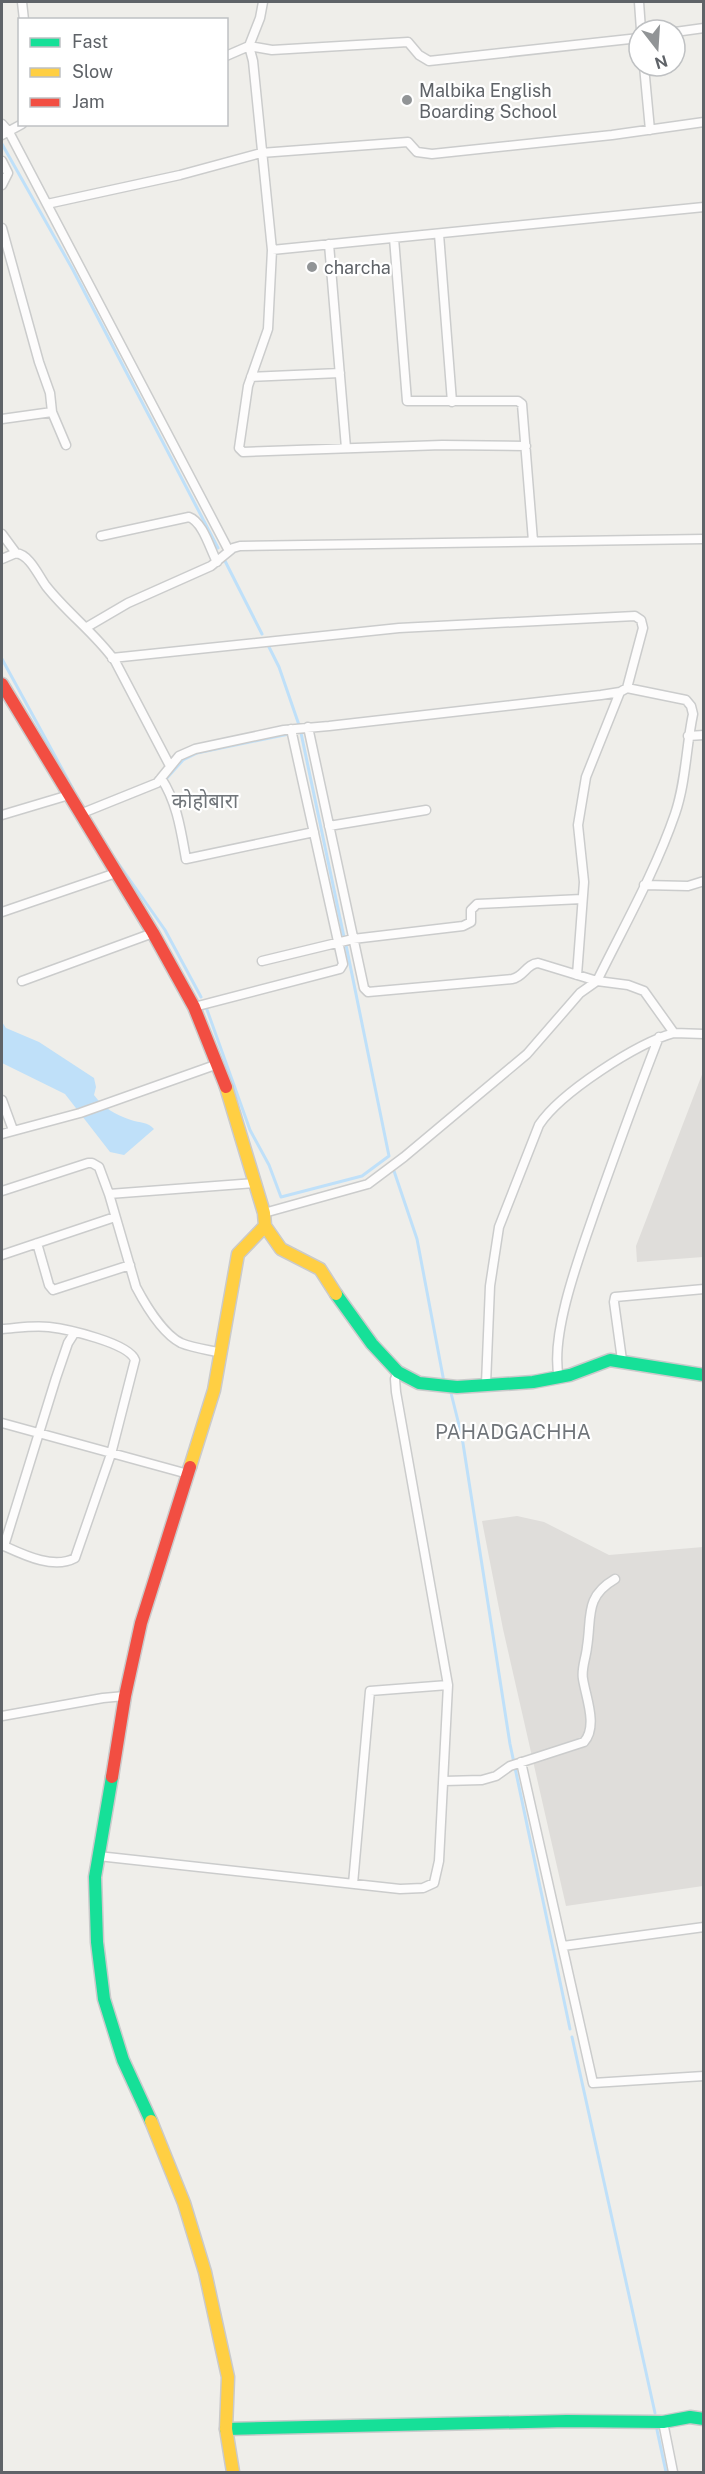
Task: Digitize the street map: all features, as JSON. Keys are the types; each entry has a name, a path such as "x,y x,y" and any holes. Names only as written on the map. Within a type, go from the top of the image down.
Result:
{"street":[{"path":"22,2 24,18"},
{"path":"263,2 260,18 249,46 253,61 272,250 268,328 251,377 238,443 243,452 442,445 526,446"},
{"path":"639,2 640,18"},
{"path":"687,30 704,28"},
{"path":"228,55 249,46 272,50 408,42 419,55 429,61 627,39"},
{"path":"645,78 650,130"},
{"path":"47,204 180,175 261,153 408,142 417,152 432,154 704,122"},
{"path":"2,124 5,134 47,204 229,551"},
{"path":"5,134 19,126"},
{"path":"2,161 8,173 2,185"},
{"path":"272,250 704,207"},
{"path":"2,228 50,393 52,412 66,445"},
{"path":"439,234 452,402"},
{"path":"394,238 407,401 520,402 524,415 533,541"},
{"path":"329,244 346,448"},
{"path":"251,377 340,373"},
{"path":"2,419 52,412"},
{"path":"101,536 189,517 194,519 201,528 216,562"},
{"path":"2,534 16,553 26,557 48,588 87,627 112,658 170,766"},
{"path":"87,627 128,603 211,566 229,551 240,546 704,539"},
{"path":"2,559 16,553"},
{"path":"112,658 399,628 635,616 641,620 643,628 623,690 586,777 578,825 584,882 577,975"},
{"path":"2,684 153,933 194,1007 218,1064 265,1219 281,1249 320,1269 346,1310 372,1344 398,1372 419,1383 436,1387 558,1378 610,1360 622,1360 704,1375"},
{"path":"80,814 148,788 161,778 179,756 195,749 291,729 623,690 686,700 692,706 693,714 681,790 675,813 644,885 597,981 580,993 527,1054 405,1157 368,1184 265,1219 238,1254 222,1353 188,1474 141,1623 125,1696 95,1877 97,1942 104,1998 123,2060 158,2136 188,2212 205,2272 228,2377 226,2429 233,2472"},
{"path":"308,727 364,988 368,992 512,979 521,976 533,964 597,981 628,986 644,992 674,1033"},
{"path":"194,1007 340,969 343,964 291,729"},
{"path":"688,736 704,735"},
{"path":"161,778 168,789 180,825 186,859 314,832"},
{"path":"2,815 69,795"},
{"path":"329,826 426,810"},
{"path":"2,912 116,873"},
{"path":"644,885 688,886 704,881"},
{"path":"262,961 353,939 466,925 471,922 471,908 477,904 582,899"},
{"path":"22,981 153,933"},
{"path":"486,1384 490,1286 499,1227 539,1125 548,1111 639,1046 674,1033 704,1034"},
{"path":"558,1378 555,1364 558,1339 574,1272 659,1037"},
{"path":"2,1134 80,1113 218,1064"},
{"path":"2,1100 13,1130"},
{"path":"2,1191 92,1163 101,1170 136,1287 143,1300 174,1338 181,1343 222,1353"},
{"path":"109,1194 255,1183"},
{"path":"2,1254 115,1217"},
{"path":"38,1243 53,1290 130,1265"},
{"path":"622,1360 615,1297 704,1289"},
{"path":"2,1329 46,1327 75,1332 129,1351 135,1360 111,1454 75,1558 68,1562 55,1563 25,1556 3,1546 68,1343 75,1332"},
{"path":"98,1856 400,1889 423,1888 434,1883 439,1861 448,1685 396,1392 395,1379 398,1372"},
{"path":"2,1424 188,1474"},
{"path":"444,1781 482,1780 496,1776 510,1766 579,1745 588,1738 591,1732 590,1717 582,1677 588,1646 589,1613 594,1599 606,1584 615,1579"},
{"path":"353,1884 370,1691 448,1685"},
{"path":"2,1716 125,1696"},
{"path":"521,1762 593,2083 704,2076"},
{"path":"563,1946 704,1927"},
{"path":"226,2429 567,2421 663,2422 690,2417 704,2418"},
{"path":"663,2422 673,2472"}],"shaded area":[{"path":"703,1072 703,1257 637,1262 636,1246"},
{"path":"517,1516 544,1522 609,1555 703,1547 703,1886 566,1906 503,1629 482,1521"}],"water":[{"path":"2,1022 6,1028 39,1042 94,1078 96,1087 94,1095 106,1107 120,1116 146,1124 154,1129 124,1155 110,1152 65,1094 2,1063"}],"waterway":[{"path":"2,144 73,270 218,548"},
{"path":"224,559 262,634"},
{"path":"267,643 279,667 299,725"},
{"path":"2,659 73,789"},
{"path":"301,733 344,937"},
{"path":"166,779 183,760 197,753 289,734"},
{"path":"113,856 165,930 201,997"},
{"path":"206,1007 250,1130 269,1165 281,1197 362,1176 389,1156 346,945"},
{"path":"394,1171 417,1239 444,1382"},
{"path":"451,1393 462,1437 510,1744 570,2029"},
{"path":"572,2037 655,2413"},
{"path":"657,2430 666,2472"}],"traffic: fast":[{"path":"336,1294 372,1344 398,1372 419,1383 457,1387 533,1382 570,1375 610,1360 704,1375"},
{"path":"112,1777 95,1877 97,1942 104,1999 123,2060 151,2121"},
{"path":"226,2429 567,2421 663,2422 690,2417 704,2419"}],"traffic: slow":[{"path":"226,1087 264,1213 265,1226 281,1249 320,1269 336,1294"},
{"path":"190,1467 214,1390 238,1254 265,1226"},
{"path":"151,2121 184,2203 205,2272 228,2377 226,2429 233,2472"}],"traffic: jam":[{"path":"2,684 153,933 194,1007 226,1087"},
{"path":"112,1777 125,1696 141,1623 190,1467"}],"place":[{"name":"Malbika English Boarding School","path":"407,100"},
{"name":"charcha","path":"312,267"}],"district":[{"name":"कोहोबारा","path":"205,801"},
{"name":"PAHADGACHHA","path":"513,1432"}]}
